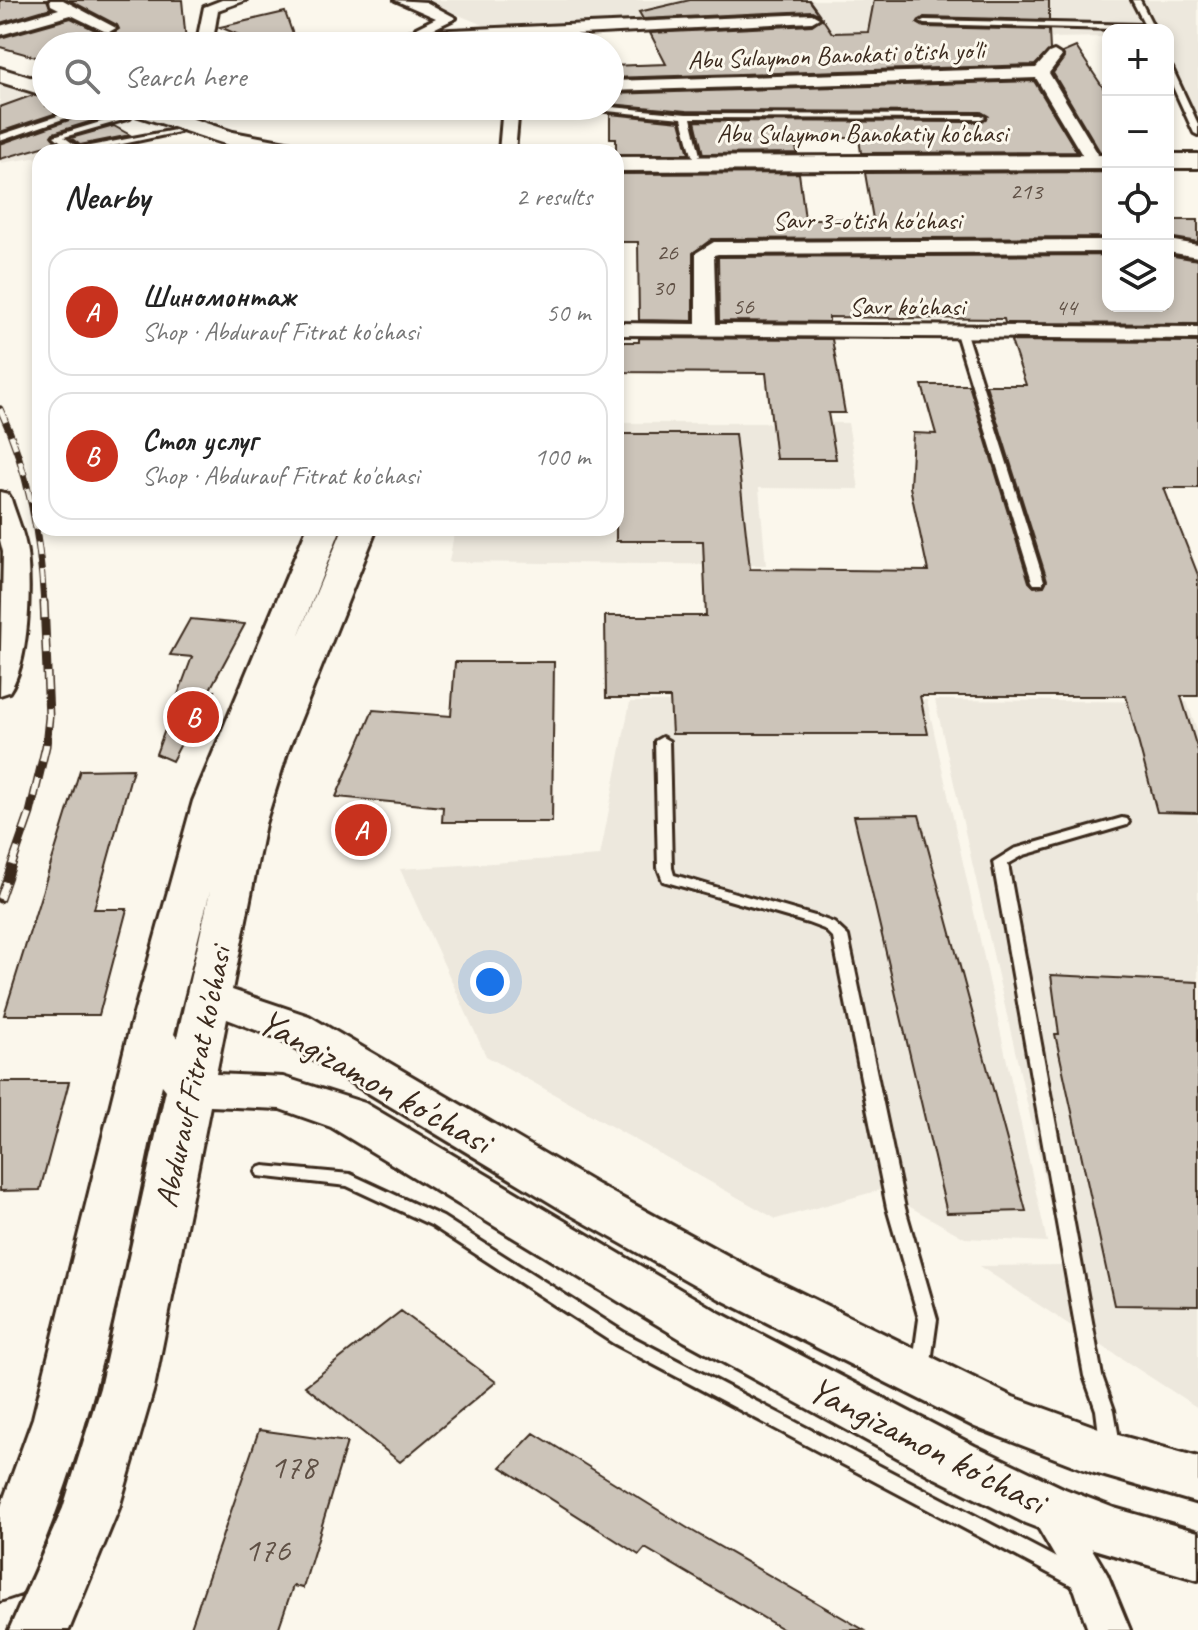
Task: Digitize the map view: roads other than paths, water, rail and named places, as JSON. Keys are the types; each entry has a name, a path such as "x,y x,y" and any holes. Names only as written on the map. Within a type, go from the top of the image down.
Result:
{"main road":[{"path":"0,63 32,77"},
{"path":"0,75 32,80"},
{"path":"149,120 214,144"},
{"path":"162,120 261,144"},
{"path":"1174,154 1198,154"},
{"name":"Abu Sulaymon Banokatiy ko'chasi","path":"624,156 1102,157"},
{"name":"Abu Sulaymon Banokatiy ko'chasi","path":"624,164 1102,157"},
{"path":"1174,161 1198,161"},
{"name":"Abdurauf Fitrat ko'chasi","path":"0,1576 34,1496 60,1418 151,1035 213,801 321,536"},
{"name":"Abdurauf Fitrat ko'chasi","path":"39,1630 91,1508 117,1427 249,812 268,753 357,536"},
{"path":"190,1089 151,1035 209,997"},
{"name":"Yangizamon ko'chasi","path":"209,997 293,1027 581,1198 710,1270 994,1412 1111,1456 1198,1480"},
{"name":"Yangizamon ko'chasi","path":"190,1089 283,1093 348,1115 702,1327 955,1462 1045,1506 1107,1530 1198,1556"}],"street":[{"path":"51,0 109,28"},
{"path":"207,32 211,7 239,0"},
{"path":"402,0 449,18 409,32"},
{"path":"0,31 71,10"},
{"path":"505,32 812,18"},
{"path":"1054,56 1041,73 1102,157"},
{"name":"Abu Sulaymon Banokati o'tish yo'li","path":"624,86 1041,73"},
{"path":"508,144 510,120"},
{"name":"Savr 3-o'tish ko'chasi","path":"706,331 705,253 714,248 1102,246"},
{"path":"1174,247 1198,251"},
{"name":"Savr ko'chasi","path":"624,329 1198,333"},
{"path":"0,499 15,552 7,650 0,687"},
{"path":"1045,1506 1093,1586 1109,1630"}],"lane":[{"path":"1136,0 1148,24"},
{"path":"924,22 1102,27"},
{"path":"1174,81 1198,133"},
{"path":"624,110 686,116 981,117"},
{"path":"686,116 696,155"},
{"path":"0,138 54,120"},
{"path":"68,144 58,136 103,120"},
{"path":"113,144 175,132"},
{"path":"961,333 1038,581"},
{"path":"662,741 665,868 668,878 821,923 840,936 896,1208 928,1319 920,1375"},
{"path":"1111,1456 1105,1410 1093,1376 1000,862 1019,852 1122,822"},
{"path":"264,1172 350,1180 437,1221 619,1338 1093,1586"}],"railway":[{"path":"0,409 19,456 32,509"},
{"path":"37,536 44,604"},
{"path":"0,899 30,813 46,746 49,717 44,602"}],"place":[{"name":"Стол услуг","path":"193,717"},
{"name":"Шиномонтаж","path":"361,830"}]}
